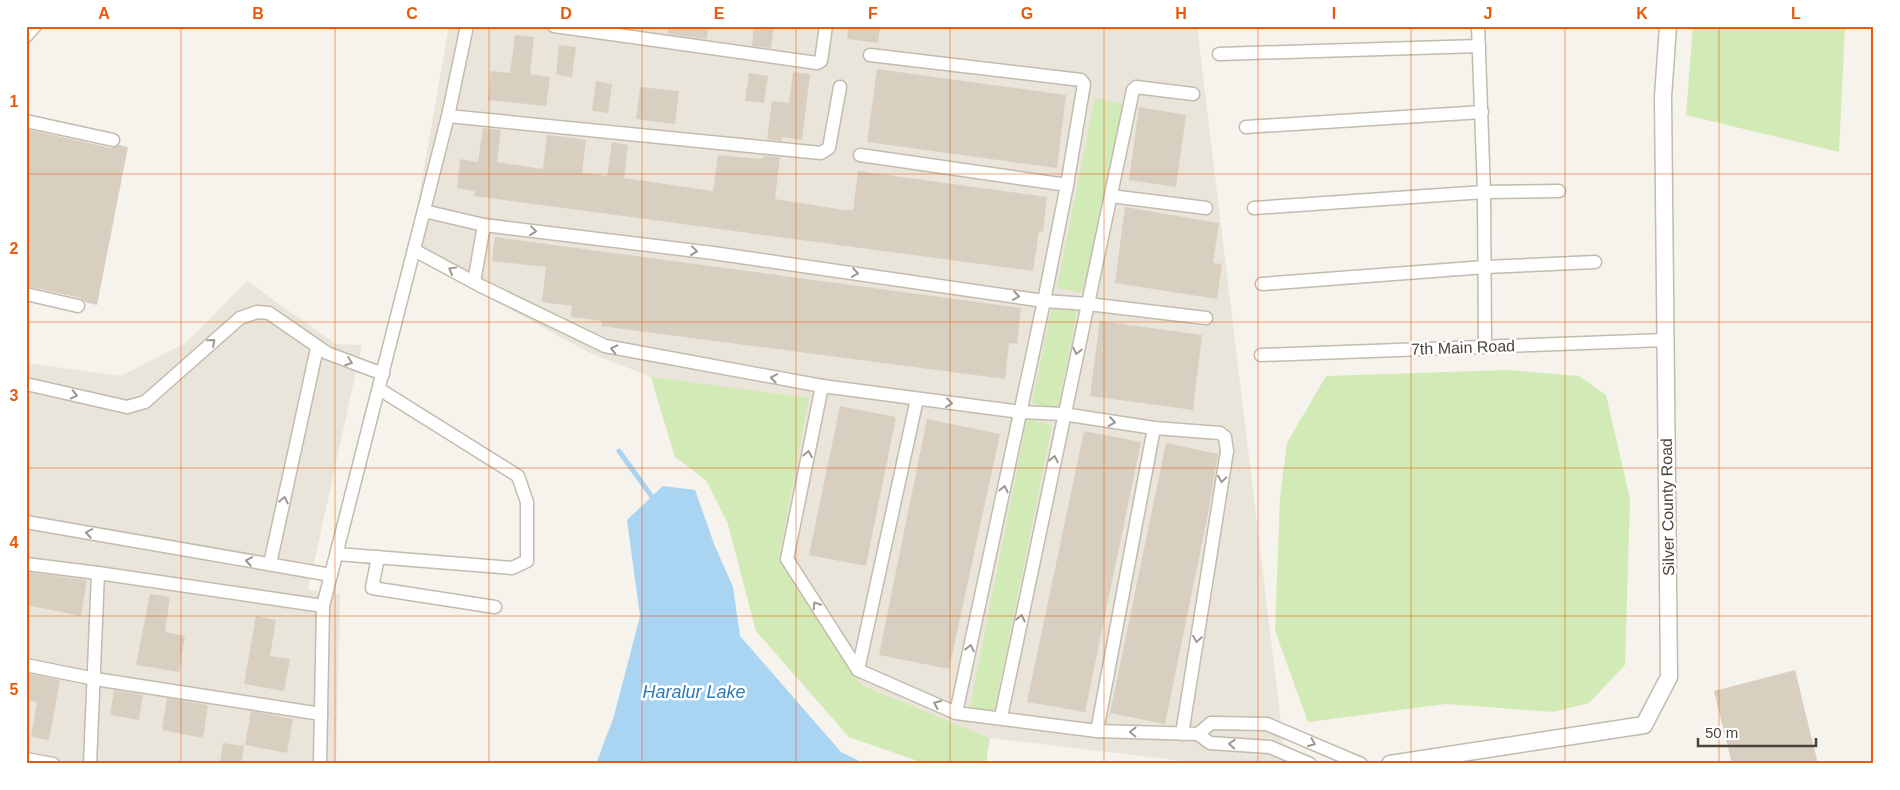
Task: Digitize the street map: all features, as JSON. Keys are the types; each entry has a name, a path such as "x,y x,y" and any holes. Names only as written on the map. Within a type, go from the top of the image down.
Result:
{"street":[{"path":"26,36 35,26"},
{"path":"320,764 323,606 448,116 468,26"},
{"path":"554,26 817,63 821,61 826,26"},
{"path":"1478,26 1484,192 1485,346"},
{"name":"Silver County Road","path":"1390,764 1644,725 1669,677 1663,97 1668,26"},
{"path":"1219,54 1479,46"},
{"path":"870,55 1080,80 1084,88 1044,301 956,713"},
{"path":"448,116 821,153 829,148 840,87"},
{"path":"1001,717 1133,88 1193,94"},
{"path":"1246,127 1482,112"},
{"path":"26,121 113,140"},
{"path":"860,154 1067,185"},
{"path":"1254,208 1484,192 1559,191"},
{"path":"1111,196 1206,208"},
{"path":"424,211 484,225 712,253 1044,301 1088,304 1206,318"},
{"path":"474,282 484,225"},
{"path":"414,250 474,282 604,346 822,386 1021,412 1064,414 1154,428 1220,433 1225,437 1227,444 1182,734"},
{"path":"1262,284 1485,267 1595,262"},
{"path":"26,294 78,306"},
{"path":"26,384 127,407 136,406 145,402 240,318 257,312 269,313 317,348 382,374"},
{"name":"7th Main Road","path":"1261,355 1665,340"},
{"path":"270,564 317,348"},
{"path":"822,386 786,559 858,670 956,713 1001,717 1097,731 1198,734 1210,743 1270,746 1310,764"},
{"path":"337,554 512,568 527,561 527,502 518,476 379,389"},
{"path":"858,670 917,399"},
{"path":"1097,731 1154,428"},
{"path":"26,522 331,575"},
{"path":"378,557 372,588 495,607"},
{"path":"26,564 323,606"},
{"path":"90,764 98,573"},
{"path":"26,665 94,679 321,714"},
{"path":"1198,734 1211,722 1267,724 1361,764"},
{"path":"26,759 53,764"}],"shaded area":[{"path":"449,26 1197,26 1286,764 1208,764 990,738 986,764 927,764 849,737 756,631 728,524 706,480 675,457 651,377 588,352 409,254"},
{"path":"247,281 336,344 362,345 308,590 340,594 336,764 26,764 26,363 121,376 187,342"}],"green space":[{"path":"1693,26 1845,26 1839,152 1686,115"},
{"path":"1095,98 1123,104 1085,293 1057,288"},
{"path":"1052,306 1077,311 1058,409 1032,403"},
{"path":"1507,370 1579,376 1606,395 1630,499 1625,665 1589,703 1553,712 1446,704 1308,722 1275,631 1280,497 1287,443 1326,376"},
{"path":"651,377 809,398 779,557 861,685 989,738 986,764 927,764 849,737 756,631 728,524 706,480 675,457"},
{"path":"1027,419 1052,425 994,713 970,708"}],"water":[{"name":"Haralur Lake","path":"663,486 695,490 714,544 733,587 740,636 841,752 865,764 596,764 614,716 640,616 627,520"}],"building":[{"path":"668,26 708,26 707,39 668,34"},
{"path":"754,26 774,26 771,48 752,46"},
{"path":"848,26 880,26 878,43 847,39"},
{"path":"515,35 534,37 530,74 550,77 546,106 488,100 491,71 510,73"},
{"path":"559,45 576,47 572,77 556,75"},
{"path":"877,69 1066,95 1057,168 867,142"},
{"path":"793,72 810,74 802,140 782,137 782,141 767,139 772,101 789,103"},
{"path":"749,73 768,76 764,103 745,101"},
{"path":"596,81 612,84 608,113 592,111"},
{"path":"640,87 679,91 675,124 636,119"},
{"path":"1139,107 1186,115 1176,187 1129,180"},
{"path":"483,128 501,130 497,162 543,169 547,135 574,138 586,140 582,173 607,176 612,142 628,145 624,178 713,191 718,155 761,159 765,156 780,157 775,199 844,210 853,210 858,171 1047,197 1043,232 1039,231 1033,271 474,196 475,191 457,188 460,159 478,162"},
{"path":"26,129 111,148 119,145 128,147 97,305 85,302 80,298 26,286"},
{"path":"1125,207 1219,223 1213,263 1222,264 1217,299 1115,283"},
{"path":"495,237 1021,308 1017,344 1009,343 1005,379 601,326 602,321 571,317 572,306 542,302 546,267 492,261"},
{"path":"1100,321 1202,335 1193,410 1090,396"},
{"path":"840,406 896,417 866,566 809,555"},
{"path":"927,419 1000,434 949,669 879,655"},
{"path":"1084,431 1141,442 1085,712 1027,702"},
{"path":"1166,443 1218,454 1208,514 1165,724 1110,713"},
{"path":"26,572 87,580 81,616 26,605"},
{"path":"150,594 170,597 165,632 185,636 179,672 136,665"},
{"path":"256,616 276,620 270,656 290,659 284,691 244,684"},
{"path":"1795,670 1818,764 1732,764 1714,691"},
{"path":"26,673 60,680 49,740 31,737 37,702 26,700"},
{"path":"114,690 143,695 139,720 110,715"},
{"path":"167,698 208,705 203,738 162,730"},
{"path":"251,711 293,719 287,753 245,745"},
{"path":"223,743 244,746 241,764 220,764"}],"waterway":[{"path":"619,451 655,501"}]}
